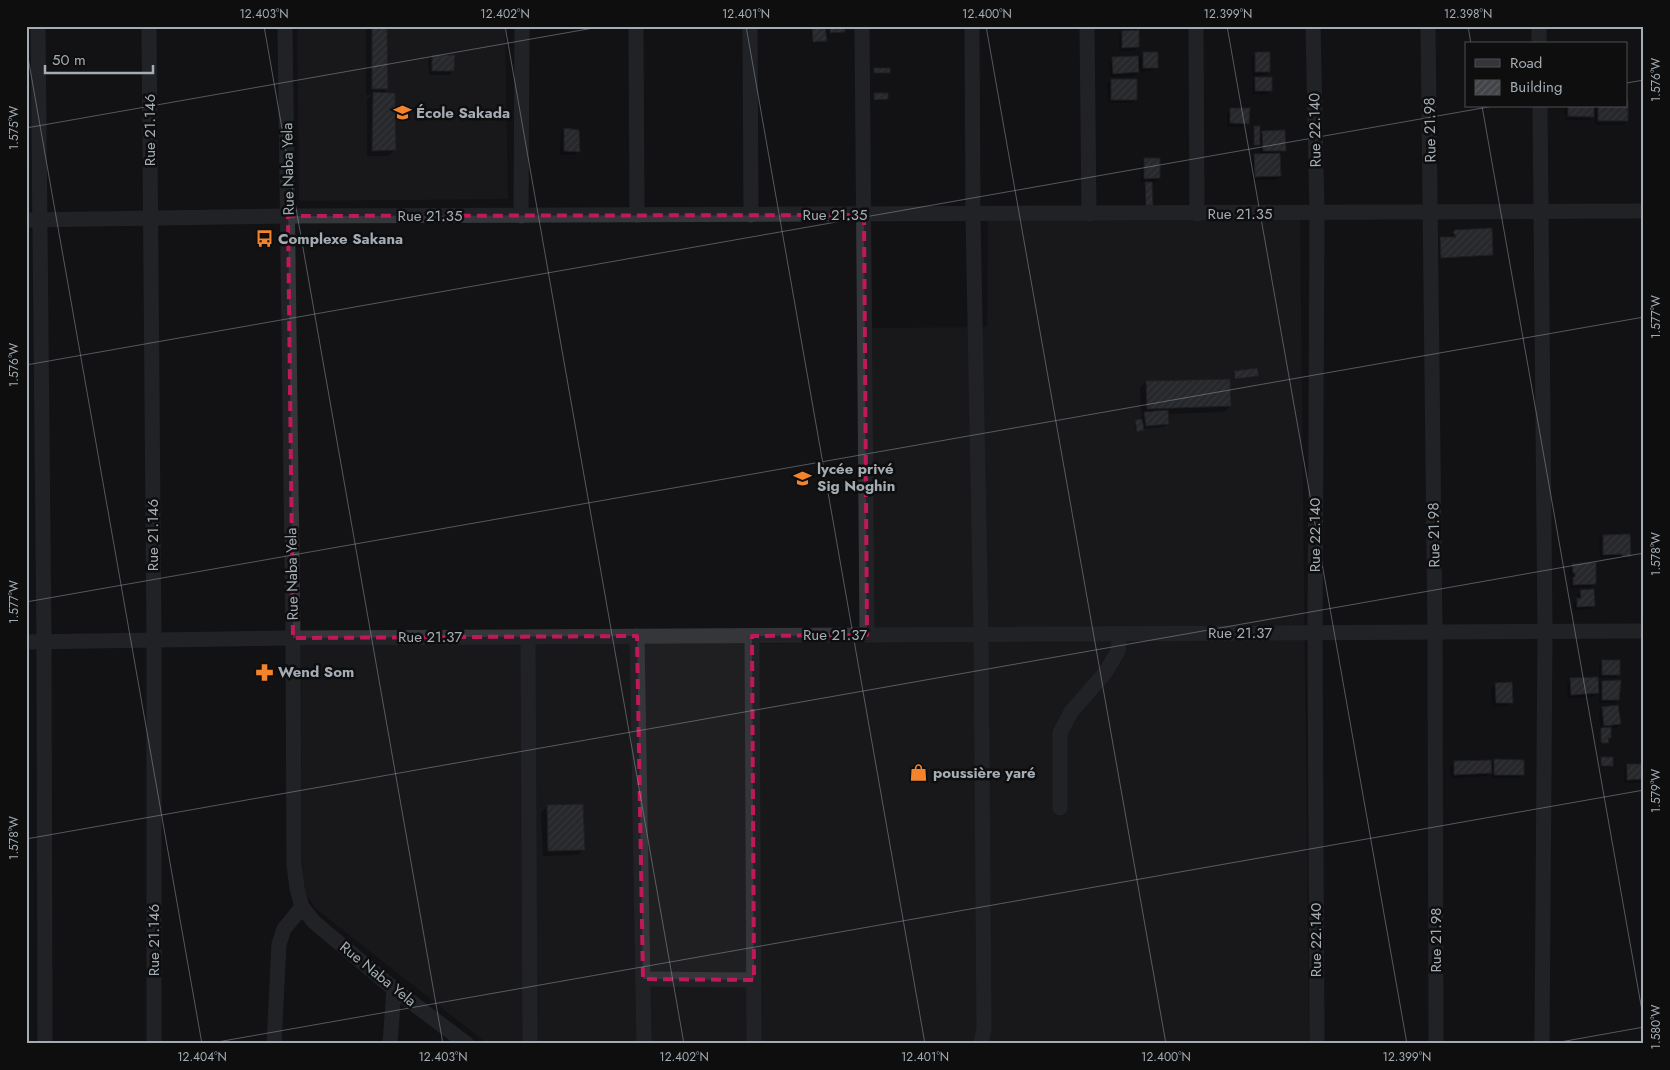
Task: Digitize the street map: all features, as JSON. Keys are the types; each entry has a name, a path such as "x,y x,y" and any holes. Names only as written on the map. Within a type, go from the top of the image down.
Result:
{"street":[{"path":"38,26 33,220 44,642 45,1044"},
{"name":"Rue 21.146","path":"149,26 154,640 154,1044"},
{"name":"Rue Naba Yela","path":"285,26 294,865 297,888 302,907 314,922 394,989 466,1044"},
{"path":"521,216 522,26"},
{"path":"636,26 637,216"},
{"path":"750,26 751,215"},
{"path":"862,26 867,635"},
{"path":"972,26 973,215 981,634 984,1028 981,1044"},
{"path":"1087,26 1089,214"},
{"path":"1196,26 1197,214"},
{"name":"Rue 22.140","path":"1313,26 1317,213 1314,633 1317,1044"},
{"name":"Rue 21.98","path":"1428,26 1431,212 1436,1044"},
{"path":"1539,26 1539,42"},
{"path":"1540,108 1545,632 1542,1044"},
{"name":"Rue 21.35","path":"33,220 288,216 973,215 1644,211"},
{"name":"Rue 21.37","path":"26,642 293,638 1644,631"},
{"path":"1060,808 1060,733 1071,712 1104,673 1118,651 1120,634"},
{"path":"637,636 644,1044"},
{"path":"752,636 754,1044"},
{"path":"528,637 530,1044"},
{"path":"274,1044 278,944 284,929 302,907"},
{"path":"643,979 754,980"},
{"path":"390,1044 394,989"}],"highlighted area":[{"path":"864,215 867,635 752,636 754,980 643,979 637,636 293,638 288,216"}],"shaded area":[{"name":"École Sakada","path":"297,26 505,26 508,199 299,201"},
{"path":"1300,216 1309,1044 760,1044 759,644 872,642 871,328 987,327 988,221"},
{"path":"746,640 748,1044 488,1044 316,909 307,896 303,881 302,859 301,646"}],"building":[{"path":"372,26 387,26 388,89 372,89"},
{"path":"825,26 827,41 813,42 812,28"},
{"path":"830,27 845,27 845,32 830,33"},
{"path":"1139,30 1139,47 1122,48 1122,31"},
{"path":"1143,52 1158,52 1158,68 1143,68"},
{"path":"1255,52 1270,52 1270,72 1255,72"},
{"path":"432,55 455,55 454,71 432,71"},
{"path":"1138,56 1139,72 1113,74 1112,57"},
{"path":"874,68 890,68 890,73 874,73"},
{"path":"1255,77 1272,77 1272,91 1255,91"},
{"path":"1111,79 1137,79 1137,100 1111,100"},
{"path":"373,92 395,93 396,150 372,151"},
{"path":"874,93 888,93 888,99 874,100"},
{"path":"1230,108 1250,108 1249,124 1230,123"},
{"path":"1568,108 1594,108 1594,117 1568,116"},
{"path":"1598,108 1628,108 1628,121 1598,121"},
{"path":"1254,126 1260,126 1260,145 1254,145"},
{"path":"564,128 579,130 580,152 564,151"},
{"path":"1285,130 1286,151 1263,151 1262,131"},
{"path":"1280,153 1281,176 1255,177 1254,154"},
{"path":"1144,158 1160,158 1160,178 1144,179"},
{"path":"1145,182 1152,182 1153,205 1146,206"},
{"path":"1492,228 1493,255 1441,258 1440,237 1456,237 1453,232 1455,230"},
{"path":"1257,368 1259,376 1235,379 1234,371"},
{"path":"1230,379 1231,406 1147,409 1146,381"},
{"path":"1168,410 1169,424 1146,426 1144,412"},
{"path":"1142,419 1144,430 1137,432 1135,420"},
{"path":"1630,534 1631,556 1622,556 1622,554 1603,555 1603,535"},
{"path":"1596,562 1596,584 1573,585 1575,573 1573,573 1572,564"},
{"path":"1594,589 1595,606 1577,607 1577,598 1581,598 1580,590"},
{"path":"1602,660 1620,660 1620,675 1602,675"},
{"path":"1598,677 1599,693 1571,695 1570,678"},
{"path":"1621,680 1619,700 1602,700 1602,681"},
{"path":"1512,682 1513,703 1496,703 1495,683"},
{"path":"1618,705 1621,724 1604,726 1602,707"},
{"path":"1611,727 1611,738 1608,738 1609,743 1601,743 1601,728"},
{"path":"1601,757 1613,757 1613,766 1601,766"},
{"path":"1494,759 1524,760 1524,775 1494,775"},
{"path":"1491,760 1492,773 1454,775 1454,761"},
{"path":"1627,764 1644,764 1644,779 1627,780"},
{"path":"583,804 585,850 548,851 547,805"}],"place":[{"name":"École Sakada","path":"402,113"},
{"name":"Complexe Sakana","path":"264,239"},
{"name":"lycée privé Sig Noghin","path":"803,478"},
{"name":"Wend Som","path":"264,672"},
{"name":"poussière yaré","path":"919,773"}]}
